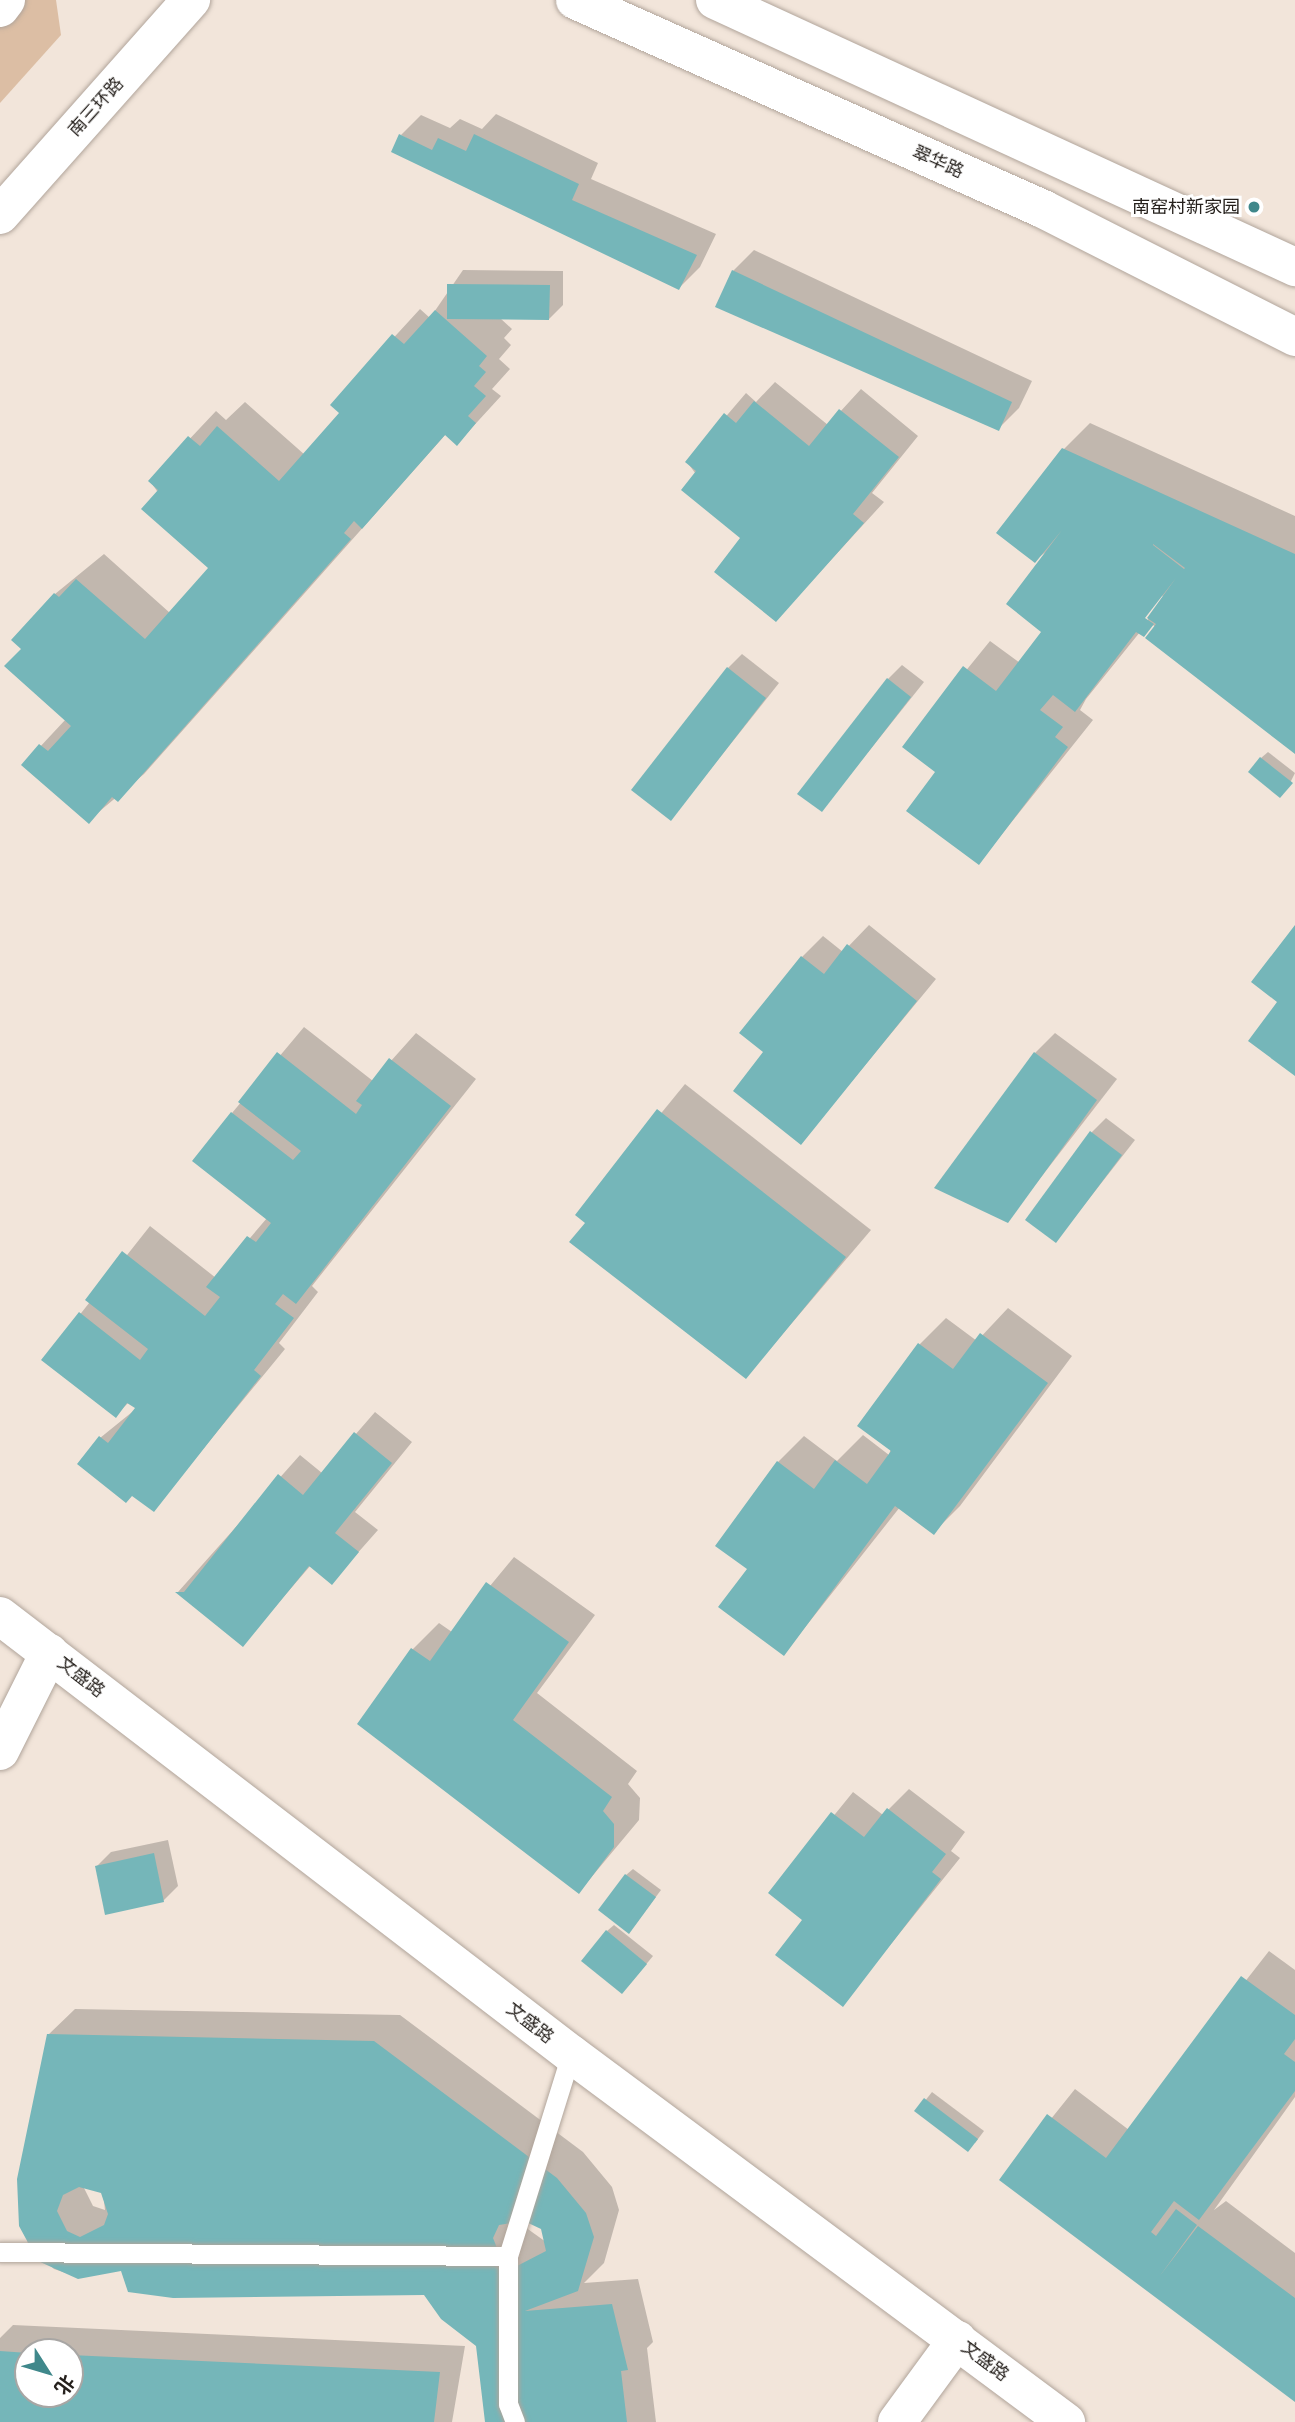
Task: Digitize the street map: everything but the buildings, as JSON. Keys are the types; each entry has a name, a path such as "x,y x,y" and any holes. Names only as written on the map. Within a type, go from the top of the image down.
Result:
{"main road":[{"path":"0,8 6,0"},
{"name":"南三环路","path":"0,215 191,0"},
{"name":"翠华路","path":"575,0 1043,209 1295,337"},
{"path":"715,0 1295,267"},
{"name":"文盛路","path":"0,1616 571,2054 1066,2422"},
{"path":"0,1751 49,1653"},
{"path":"897,2422 957,2340"}],"lane":[{"path":"515,2422 508,2404 509,2256 571,2054"},
{"path":"0,2252 509,2256"}],"shaded area":[{"path":"0,0 56,0 61,35 0,103"}],"place":[{"name":"南窑村新家园","path":"1254,207"}]}
